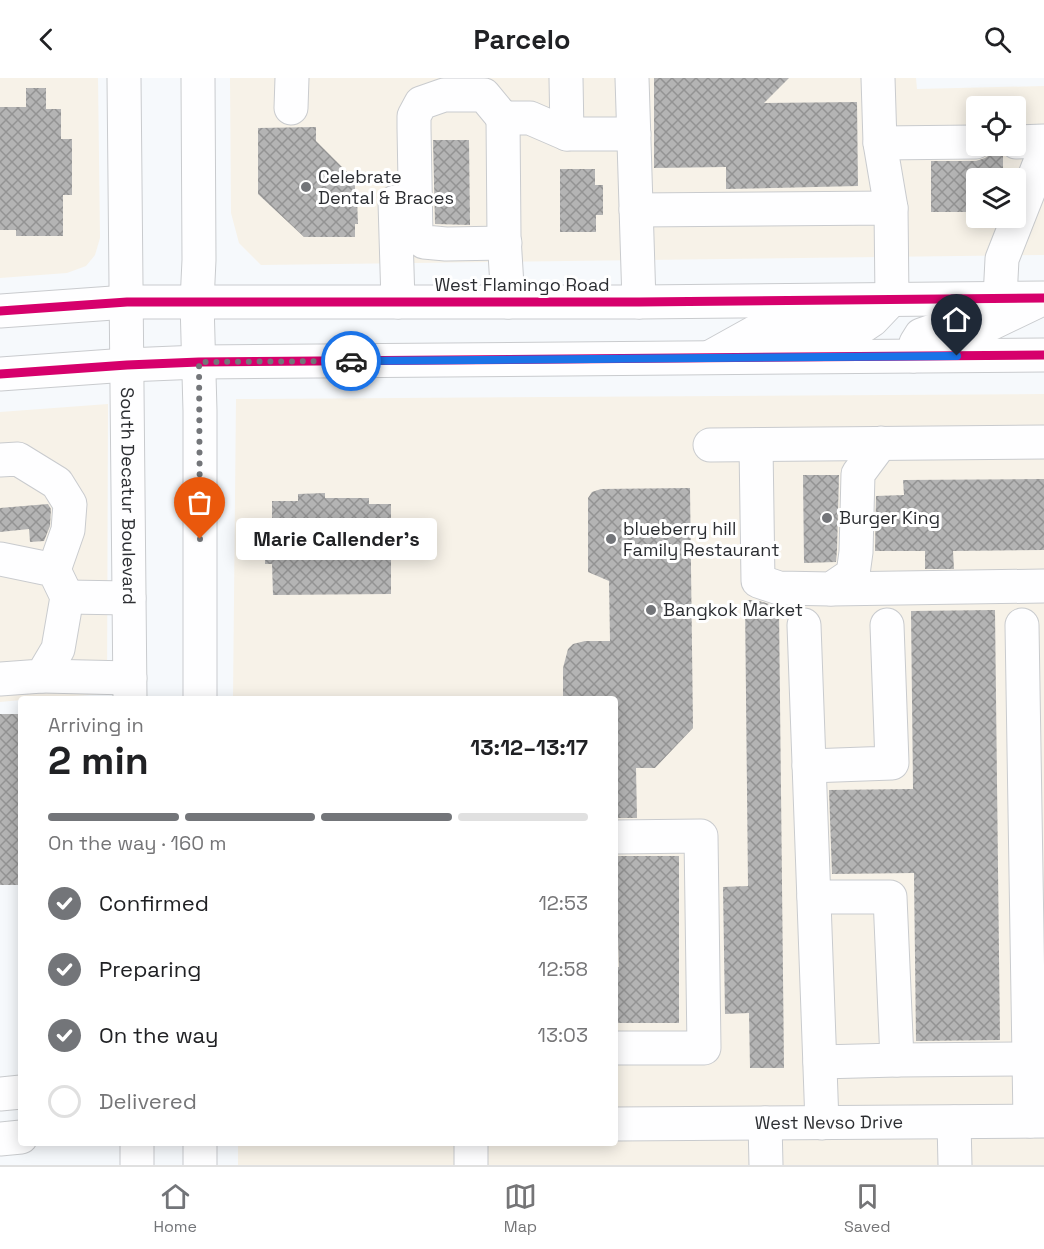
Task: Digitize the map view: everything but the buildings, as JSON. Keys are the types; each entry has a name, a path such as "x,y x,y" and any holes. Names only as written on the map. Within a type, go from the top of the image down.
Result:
{"main road":[{"name":"South Decatur Boulevard","path":"124,78 130,688"},
{"path":"198,78 200,696"},
{"path":"566,78 567,134"},
{"path":"632,78 639,302"},
{"path":"710,357 757,331 860,328 872,320 892,299 891,208 880,143 878,78"},
{"path":"505,243 446,244 424,242 416,235 414,116 421,103 444,95 484,95 503,118 508,302"},
{"path":"503,118 530,118 567,134 634,134"},
{"path":"393,123 398,302"},
{"path":"1026,142 1044,141"},
{"path":"880,143 966,142"},
{"path":"1000,298 1002,259 1044,152"},
{"path":"636,210 891,208"},
{"name":"West Flamingo Road","path":"0,311 127,302 639,302 1044,298"},
{"path":"913,356 916,343 921,335 958,326 986,326 1044,298"},
{"path":"0,374 199,362 1044,355"},
{"path":"710,445 1044,442"},
{"path":"831,589 853,574 856,552 858,474 881,443"},
{"path":"756,445 758,581 779,588 831,589 1044,586"},
{"path":"0,460 18,459 57,483 70,504 60,584 58,649 42,676"},
{"path":"0,559 60,584 129,598"},
{"path":"804,626 822,1123"},
{"path":"809,766 892,763 887,626"},
{"path":"1022,626 1029,1059 1037,1121"},
{"path":"0,679 42,676 130,688"},
{"path":"618,837 701,836 704,1048 618,1048"},
{"path":"814,897 890,897 897,1060"},
{"path":"820,1062 1029,1059"},
{"path":"0,1094 18,1092"},
{"name":"West Nevso Drive","path":"618,1124 1037,1121"},
{"path":"954,1122 955,1165"},
{"path":"765,1123 766,1165"},
{"path":"0,1139 18,1137"},
{"path":"137,1146 137,1165"},
{"path":"200,1146 200,1165"},
{"path":"471,1146 471,1165"}],"shaded area":[{"path":"0,78 98,78 100,238 95,255 86,266 67,273 0,278"},
{"path":"230,78 916,78 917,89 1044,86 1044,255 261,265 239,243 231,213"},
{"path":"1044,394 1044,1165 238,1165 238,1146 618,1146 618,696 233,696 236,399"},
{"path":"108,404 107,694 18,696 18,700 0,702 0,412"}],"cycle path":[{"path":"0,311 127,302 639,302 1044,298"},
{"path":"0,374 199,362 1044,355"}],"way so far":[{"path":"200,539 199,362 351,361"}],"place":[{"name":"Celebrate Dental & Braces","path":"306,187"},
{"name":"Burger King","path":"827,518"},
{"name":"Marie Callender's","path":"200,539"},
{"name":"blueberry hill Family Restaurant","path":"611,539"},
{"name":"Bangkok Market","path":"651,610"}],"route":[{"path":"351,361 957,356"}]}
